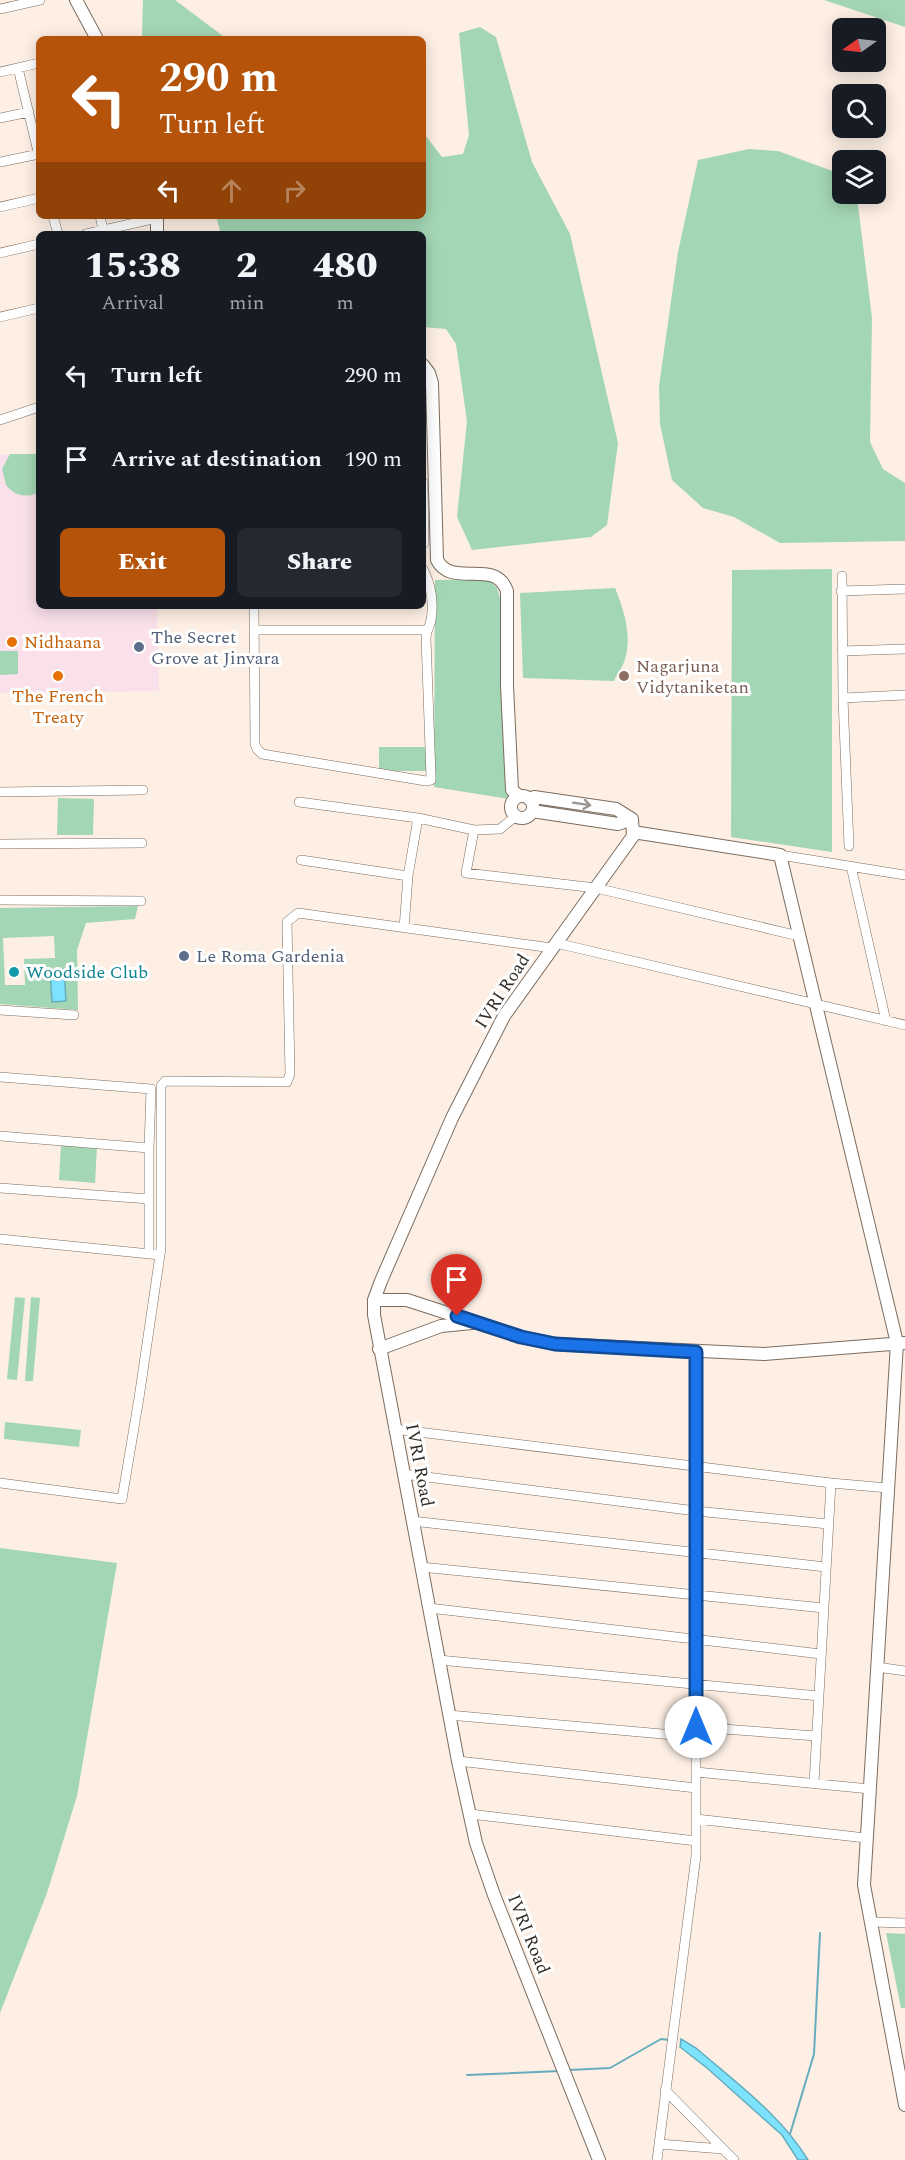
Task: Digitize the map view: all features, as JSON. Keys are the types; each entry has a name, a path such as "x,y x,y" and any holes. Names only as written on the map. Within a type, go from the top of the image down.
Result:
{"street":[{"path":"0,9 40,0"},
{"path":"76,0 95,36"},
{"path":"0,72 36,64"},
{"path":"18,68 36,142"},
{"path":"0,118 29,112"},
{"path":"0,162 36,156"},
{"path":"0,207 36,199"},
{"path":"101,219 103,230"},
{"path":"99,231 149,219"},
{"path":"0,253 36,245"},
{"path":"0,317 36,309"},
{"path":"426,370 432,383 426,504"},
{"path":"0,420 36,407"},
{"path":"298,802 418,818 474,830 500,830 516,816 527,816 527,802 512,789 507,686 506,587 494,575 451,573 439,564 427,485"},
{"path":"426,569 439,564"},
{"path":"842,576 843,698 849,846"},
{"path":"254,609 255,744 262,754 426,781 431,780 431,776 426,630 430,624 432,600 426,578"},
{"path":"841,591 905,589"},
{"path":"254,630 426,630"},
{"path":"842,651 905,649"},
{"path":"843,698 905,695"},
{"path":"0,792 143,790"},
{"path":"516,816 511,807 513,800 527,802 534,797 616,809 632,826 780,855 905,875"},
{"path":"404,928 408,876 418,818"},
{"name":"IVRI Road","path":"599,2160 494,1895 476,1843 394,1429 379,1348 374,1300 452,1118 504,1016 633,836 632,826"},
{"path":"474,830 466,873 596,888 799,936"},
{"path":"0,844 142,843"},
{"path":"780,855 815,1004 901,1343 888,1488 864,1885 905,2106"},
{"path":"301,860 408,876"},
{"path":"851,866 886,1021"},
{"path":"0,900 141,901"},
{"path":"0,1483 122,1499 160,1255 161,1086 165,1081 287,1082 290,1074 287,922 298,913 554,946 905,1025"},
{"path":"0,1010 74,1015"},
{"path":"0,1077 151,1089 149,1254"},
{"path":"0,1136 149,1148"},
{"path":"0,1188 149,1199"},
{"path":"0,1239 160,1255"},
{"path":"374,1300 407,1300 521,1337 555,1344 696,1352 785,1353 901,1343"},
{"path":"438,1310 439,1327"},
{"path":"379,1348 439,1327 477,1323"},
{"path":"657,2160 696,1856 696,1352"},
{"path":"394,1429 696,1467 888,1488"},
{"path":"403,1474 696,1511 828,1524"},
{"path":"814,1784 831,1483"},
{"path":"412,1521 826,1567"},
{"path":"421,1567 824,1608"},
{"path":"429,1608 821,1654"},
{"path":"439,1660 819,1696"},
{"path":"877,1667 905,1671"},
{"path":"449,1714 696,1732 816,1737"},
{"path":"458,1761 696,1788"},
{"path":"696,1772 870,1789"},
{"path":"470,1814 696,1841"},
{"path":"696,1819 867,1838"},
{"path":"871,1922 905,1923"},
{"path":"665,2090 734,2160"},
{"path":"658,2144 723,2149"}],"shaded area":[{"path":"36,454 36,609 157,609 159,691 0,693 0,455"}],"green space":[{"path":"143,0 175,0 223,36 142,36"},
{"path":"824,0 905,0 905,27 886,21 886,18 878,18"},
{"path":"480,27 496,37 532,162 570,234 618,443 607,525 591,537 472,550 457,517 467,421 456,344 446,329 426,327 426,231 220,231 217,219 426,219 426,136 442,157 463,154 469,135 459,33"},
{"path":"749,149 778,151 832,171 832,204 858,205 872,318 870,442 883,469 905,483 905,541 780,543 734,517 703,508 672,480 660,424 659,386 678,252 698,160"},
{"path":"10,454 36,454 36,493 21,495 13,492 6,485 2,469"},
{"path":"832,569 832,852 731,837 732,570"},
{"path":"489,579 497,588 500,598 509,799 434,787 435,580"},
{"path":"615,588 624,614 628,641 624,662 614,681 523,678 520,593"},
{"path":"0,651 18,651 18,674 0,675"},
{"path":"379,747 426,747 426,771 379,771"},
{"path":"58,798 94,799 93,835 57,835"},
{"path":"138,906 135,919 86,923 77,950 78,1010 0,1004 0,908","holes":["54,936 55,958 24,959 25,985 5,985 3,938"]},
{"path":"61,1144 97,1146 95,1183 59,1180"},
{"path":"15,1297 25,1298 17,1380 7,1379"},
{"path":"31,1297 40,1298 33,1381 25,1381"},
{"path":"5,1422 81,1430 79,1447 4,1439"},
{"path":"0,1548 117,1563 77,1796 47,1893 0,2013"},
{"path":"886,1933 905,1934 905,2008 901,2008"}],"water":[{"path":"64,969 66,1001 52,1002 50,970"},
{"path":"681,2039 696,2048 771,2114 785,2128 808,2160 798,2160 782,2135 680,2047"}],"waterway":[{"path":"790,2134 814,2054 820,1933"},
{"path":"569,2070 610,2068 661,2039 669,2040"},
{"path":"467,2075 560,2071"}],"place":[{"name":"Nidhaana","path":"12,642"},
{"name":"The Secret Grove at Jinvara","path":"139,647"},
{"name":"The French Treaty","path":"58,676"},
{"name":"Nagarjuna Vidytaniketan","path":"624,676"},
{"name":"Le Roma Gardenia","path":"184,956"},
{"name":"Woodside Club","path":"14,972"}],"route":[{"path":"457,1316 521,1337 555,1344 696,1352 696,1727"}]}
